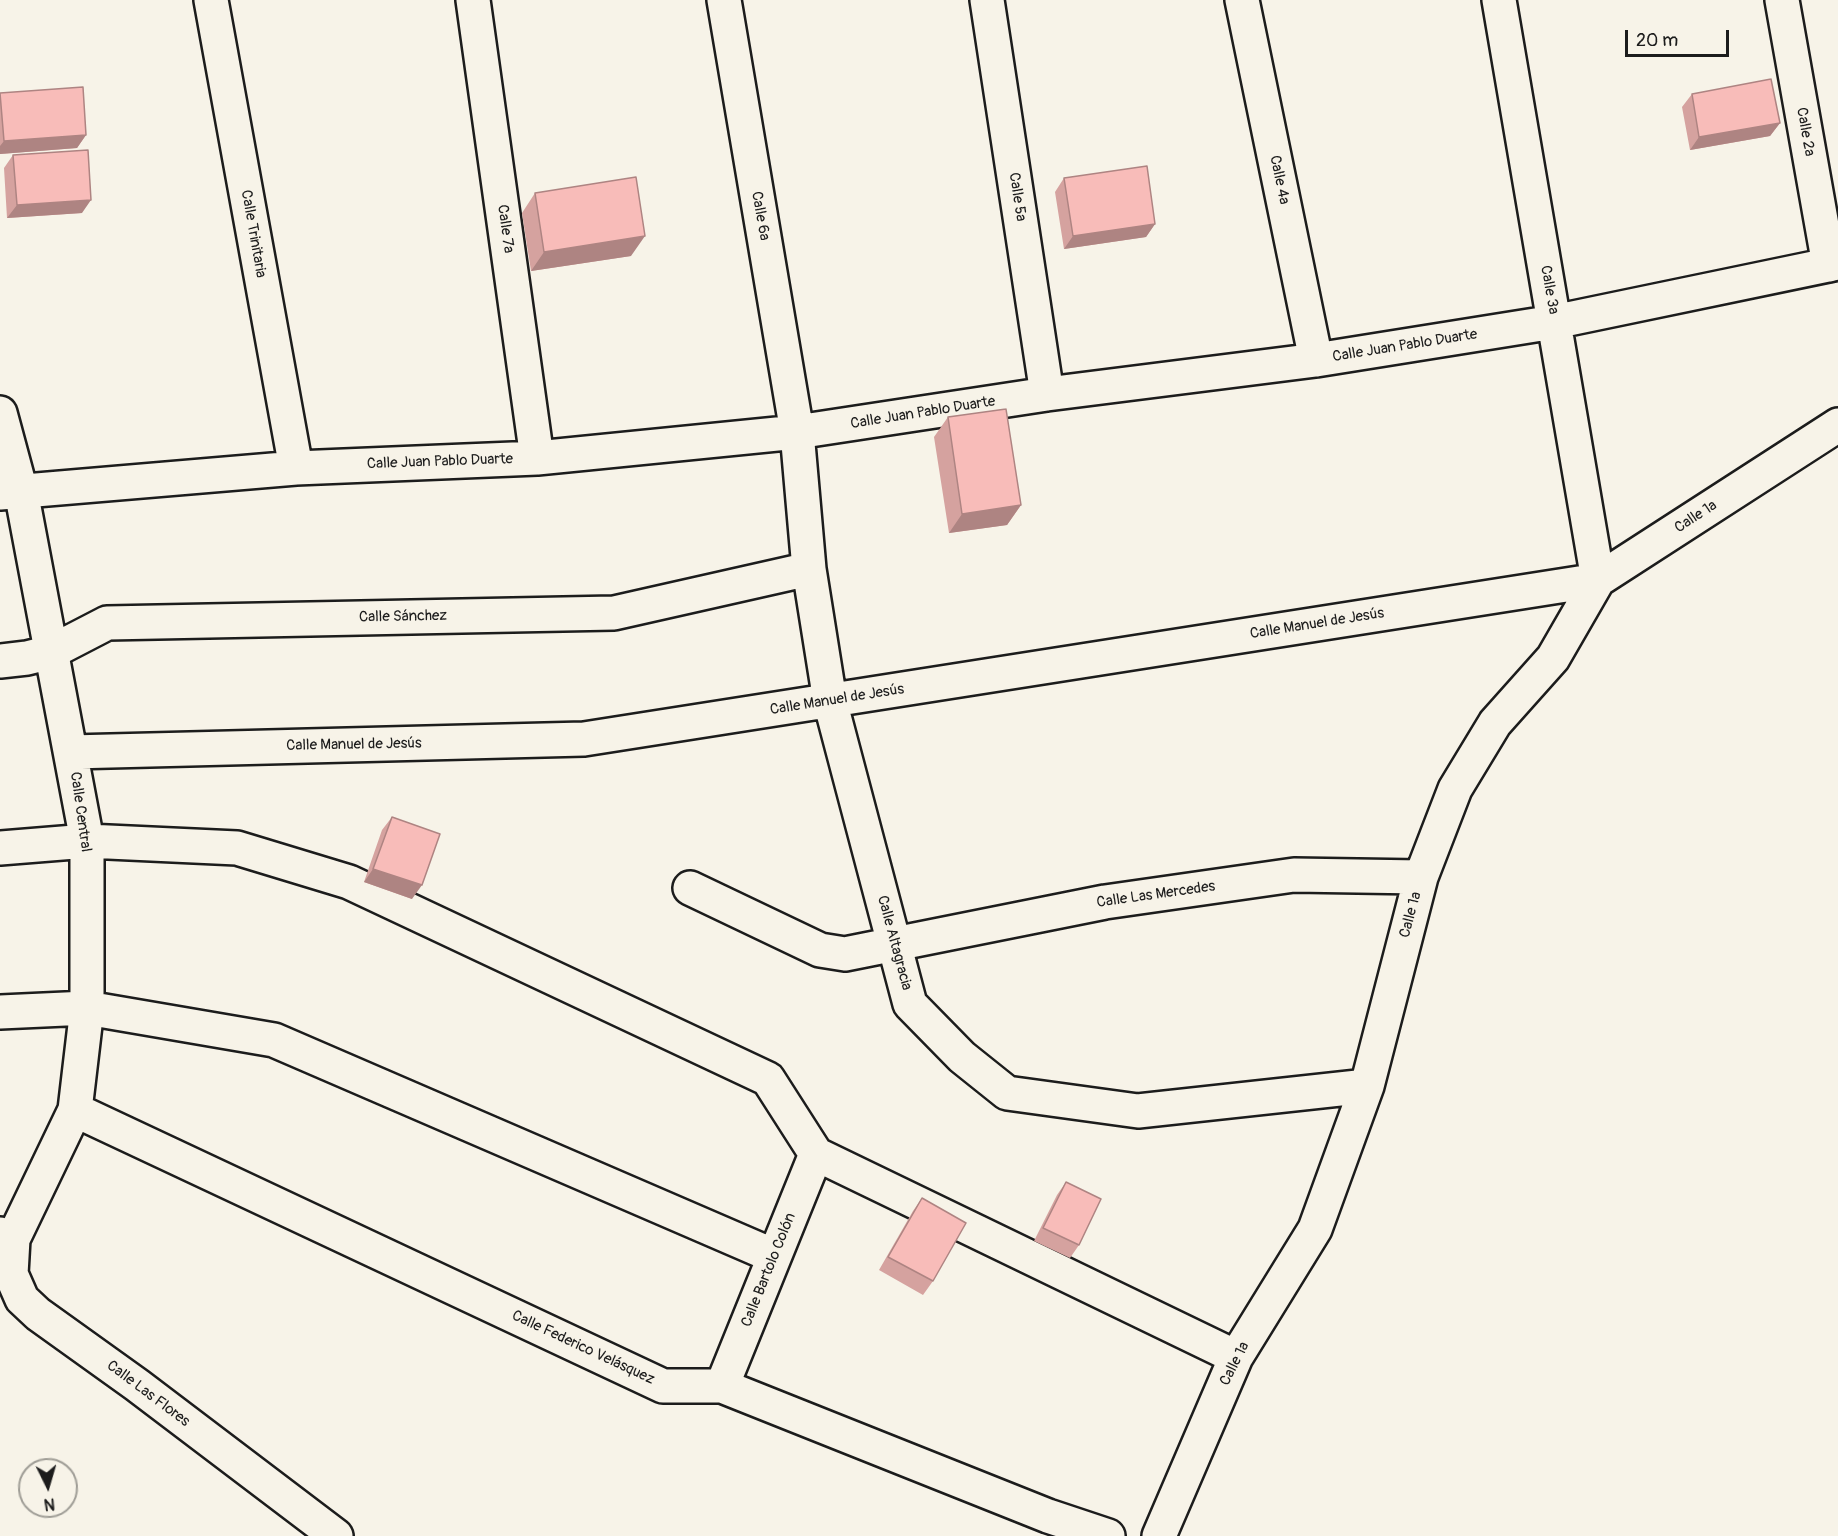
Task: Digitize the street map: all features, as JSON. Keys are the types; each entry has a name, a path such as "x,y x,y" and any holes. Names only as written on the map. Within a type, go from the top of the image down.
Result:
{"street":[{"name":"Calle Trinitaria","path":"211,0 296,468"},
{"name":"Calle 7a","path":"473,0 537,458"},
{"name":"Calle 6a","path":"724,0 796,432"},
{"name":"Calle 5a","path":"987,0 1047,394"},
{"name":"Calle 4a","path":"1242,0 1316,360"},
{"name":"Calle 3a","path":"1499,0 1598,580"},
{"name":"Calle 2a","path":"1782,0 1833,264"},
{"name":"Calle Juan Pablo Duarte","path":"10,492 296,468 537,458 796,432 1047,394 1316,360 1554,322 1833,264"},
{"name":"Calle Central","path":"0,413 10,492 51,652 87,841 87,1008 75,1110 7,1237"},
{"name":"Calle 1a","path":"1159,1536 1236,1358 1315,1229 1367,1086 1421,877 1455,789 1495,723 1553,658 1598,580 1838,425"},
{"name":"Calle Altagracia","path":"796,432 808,569 831,701 910,1004 962,1057 1007,1093 1138,1111 1367,1086"},
{"name":"Calle Sánchez","path":"0,661 51,652 107,623 614,614 808,569"},
{"name":"Calle Manuel de Jesús","path":"71,752 584,739 1598,580"},
{"path":"0,848 87,841 237,848 349,882 768,1079 816,1154 1236,1358"},
{"name":"Calle Las Mercedes","path":"690,888 820,950 845,954 1105,902 1294,875 1421,877"},
{"path":"0,1012 87,1008 274,1040 774,1256"},
{"name":"Calle Federico Velásquez","path":"75,1110 663,1386 722,1386 1043,1526 1108,1536"},
{"name":"Calle Bartolo Colón","path":"722,1386 816,1154"},
{"name":"Calle Las Flores","path":"7,1237 11,1274 22,1299 38,1314 137,1385 336,1536"}],"building":[{"path":"1771,79 1780,123 1699,137 1692,94"},
{"path":"83,87 86,135 4,141 0,93"},
{"path":"88,150 91,200 17,205 13,155"},
{"path":"1147,166 1155,224 1073,236 1064,178"},
{"path":"636,177 645,236 544,252 535,193"},
{"path":"1006,409 1021,505 962,514 948,417"},
{"path":"392,817 440,834 422,885 373,869"},
{"path":"1066,1182 1101,1199 1079,1245 1043,1228"},
{"path":"922,1198 966,1223 933,1281 888,1257"}]}
